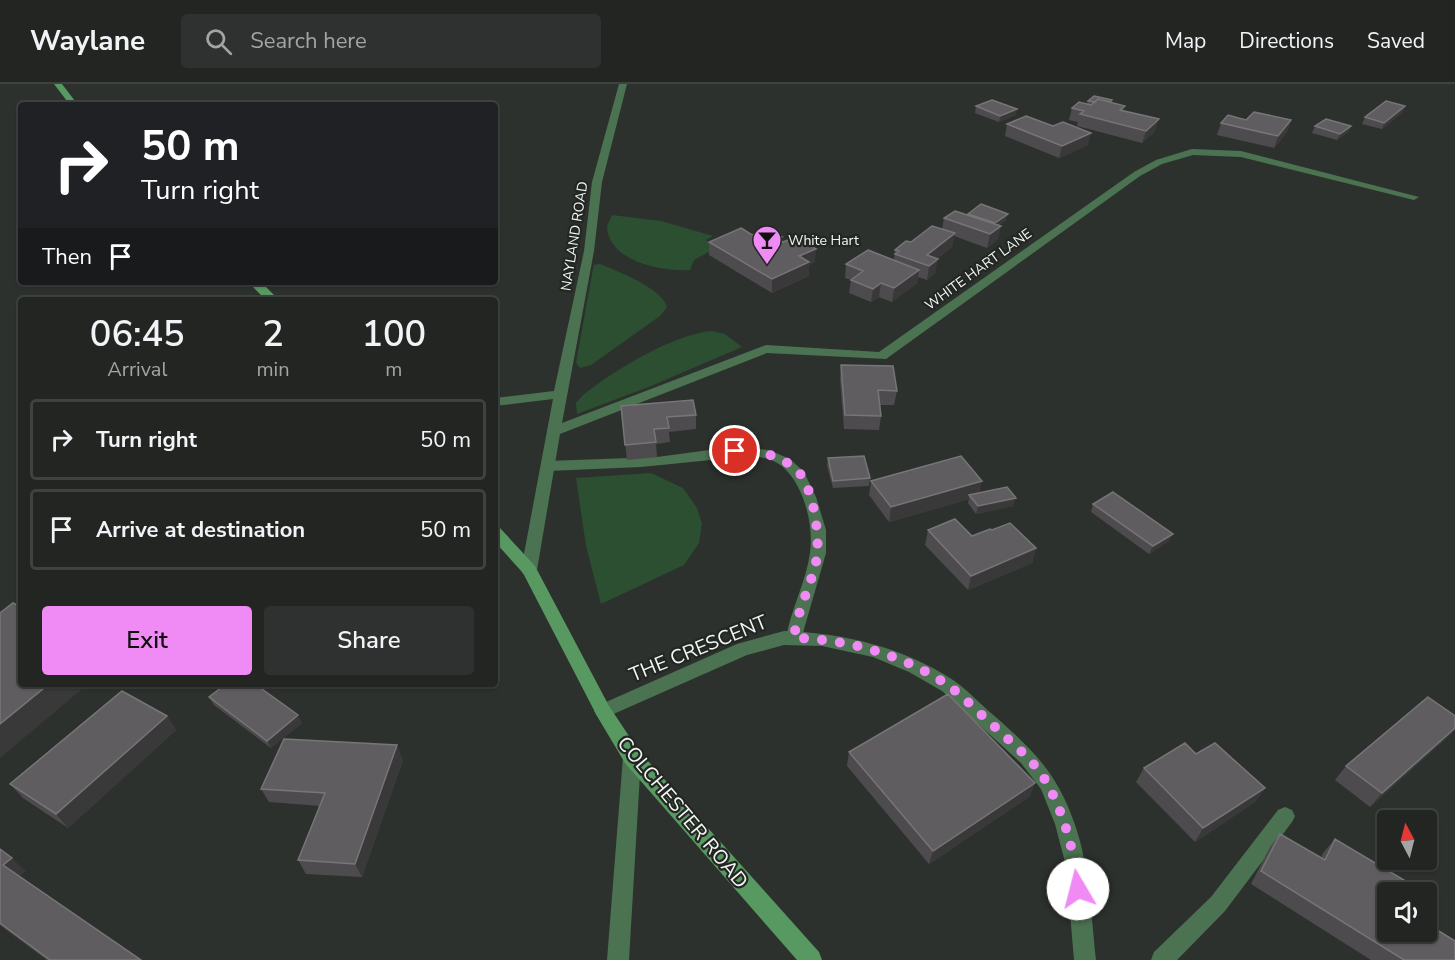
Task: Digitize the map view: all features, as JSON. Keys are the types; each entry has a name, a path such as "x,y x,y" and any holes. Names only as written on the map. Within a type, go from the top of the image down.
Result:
{"main road":[{"path":"58,84 72,102"},
{"path":"257,285 270,297"},
{"name":"COLCHESTER ROAD","path":"498,535 530,570 603,711 632,757 811,960"}],"street":[{"name":"NAYLAND ROAD","path":"530,570 560,394 589,251 597,182 623,84"},
{"name":"WHITE HART LANE","path":"554,431 766,349 882,356 1137,174 1159,162 1192,152 1241,154 1414,197"},
{"path":"498,402 560,394"},
{"path":"548,466 672,460 750,450 768,454 798,471 810,499 819,541 816,563 800,607 794,638"},
{"name":"THE CRESCENT","path":"603,711 743,650 783,638 822,639 865,649 915,667 948,686 1028,757 1048,784 1065,824 1076,866 1085,960"},
{"path":"618,960 632,757"},
{"path":"1162,960 1218,904 1285,816"}],"green space":[{"path":"612,215 661,221 713,236 706,240 716,248 694,260 690,270 666,269 639,262 617,248 610,238 607,226"},
{"path":"600,264 648,287 657,293 667,307 660,316 591,365 580,368 576,363 593,269 594,265"},
{"path":"712,331 725,334 742,347 651,386 577,414 576,403 582,396 626,365 662,346 697,333"},
{"path":"651,473 683,488 697,508 702,524 699,543 684,565 601,604 586,546 576,478"}],"building":[{"path":"1094,96 1112,100 1110,102 1098,99 1095,102 1088,101"},
{"path":"1098,99 1125,106 1120,110 1159,119 1146,131 1080,114 1084,111 1072,108 1079,102 1091,105"},
{"path":"992,100 1017,109 1000,116 976,106"},
{"path":"1386,101 1405,106 1384,123 1365,117"},
{"path":"1254,112 1291,120 1278,136 1221,123 1228,115 1246,120"},
{"path":"1026,116 1053,126 1063,122 1091,133 1062,146 1007,124"},
{"path":"1326,119 1351,126 1340,134 1315,126"},
{"path":"981,204 1008,214 995,223 968,214"},
{"path":"955,211 1001,226 990,234 944,218"},
{"path":"932,226 955,233 927,255 938,259 929,266 895,254 899,251 895,250 906,241 911,242"},
{"path":"741,228 752,235 767,229 782,237 777,239 783,242 795,237 816,249 799,256 809,262 772,279 709,242"},
{"path":"868,250 919,270 894,288 881,283 873,289 851,280 863,271 846,264"},
{"path":"841,365 893,366 897,391 878,390 881,416 845,415"},
{"path":"693,400 696,415 667,417 669,428 654,429 656,442 625,445 621,406"},
{"path":"864,456 870,478 833,481 828,458"},
{"path":"961,456 982,481 891,507 871,481"},
{"path":"1007,487 1016,498 978,506 969,495"},
{"path":"1113,492 1173,534 1153,546 1093,504"},
{"path":"955,519 972,536 1010,523 1036,548 971,576 928,530"},
{"path":"13,603 18,606 18,687 45,687 0,724 0,613"},
{"path":"222,687 259,687 298,715 267,741 209,697"},
{"path":"122,691 167,716 56,814 10,784"},
{"path":"948,694 1035,783 933,851 849,752"},
{"path":"1428,697 1455,716 1455,728 1382,793 1346,766"},
{"path":"284,739 397,745 355,864 298,860 325,793 261,789"},
{"path":"1185,743 1196,754 1215,743 1265,788 1203,828 1144,768"},
{"path":"1280,834 1325,860 1335,839 1377,864 1377,870 1387,870 1407,882 1377,882 1377,942 1437,942 1437,930 1455,941 1455,960 1404,960 1261,871"},
{"path":"0,849 12,858 3,865 141,960 50,960 0,923"}],"place":[{"name":"White Hart","path":"767,266"}],"route":[{"path":"735,451 750,450 768,454 785,462 798,471 810,499 819,541 816,563 800,607 794,638 822,639 876,651 915,667 948,686 964,700 1028,757 1048,784 1065,824 1076,866 1078,889"}]}
